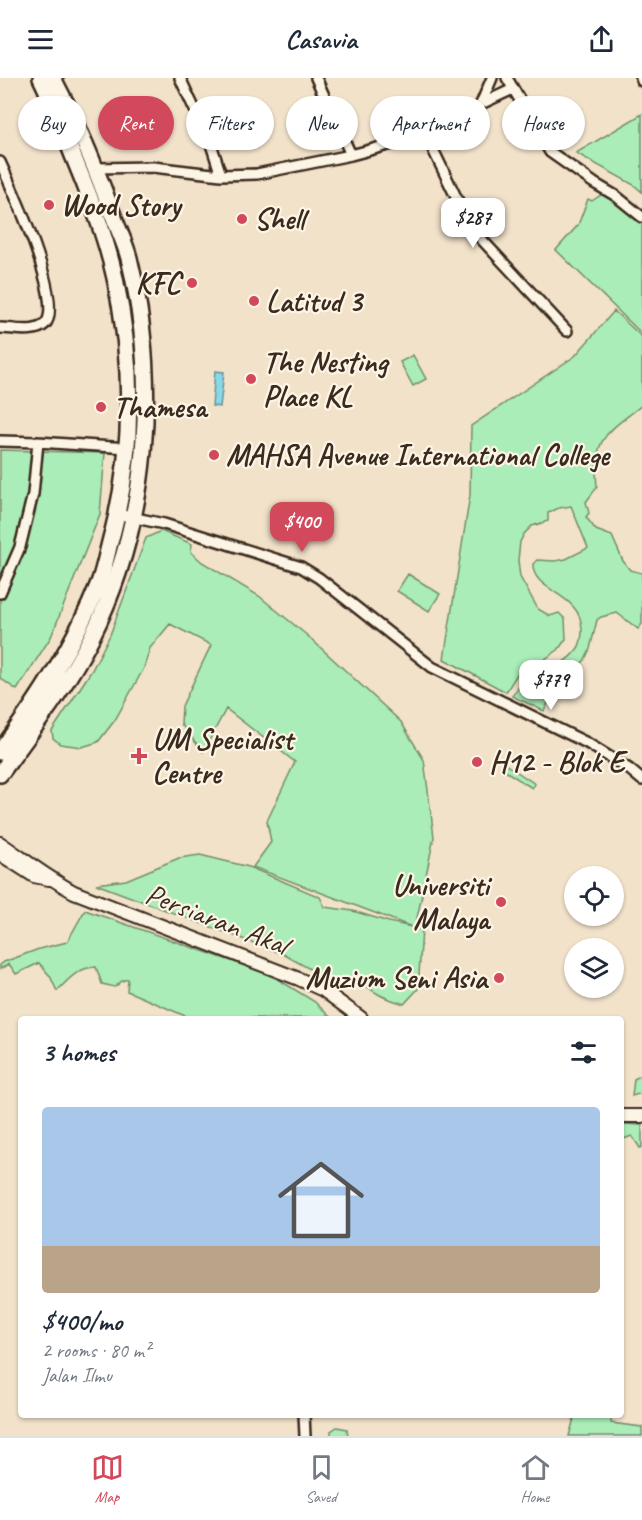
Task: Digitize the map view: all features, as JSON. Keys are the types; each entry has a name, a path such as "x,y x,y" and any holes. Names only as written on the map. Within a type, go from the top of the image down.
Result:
{"main road":[{"path":"31,78 40,96"},
{"path":"41,78 49,96"},
{"path":"53,78 59,96"},
{"path":"62,78 71,96"},
{"path":"0,752 45,686 74,636 100,582 117,514 128,448 129,403 125,333 115,277 77,150"},
{"path":"0,774 63,688 91,639 114,586 132,518 144,436 145,375 138,311 128,256 96,168 83,150"}],"street":[{"path":"180,78 211,144 221,175"},
{"path":"316,78 351,155"},
{"path":"507,78 546,147 642,217"},
{"path":"484,96 491,79 513,89"},
{"path":"490,100 513,89"},
{"path":"96,168 153,167 221,175 257,174 370,150"},
{"path":"433,150 471,228 567,331"},
{"path":"0,162 32,236 50,299 51,315 47,322 39,328 0,327"},
{"path":"0,441 128,448"},
{"path":"0,593 20,547 33,494 38,442"},
{"path":"117,514 164,524 301,567 319,578 440,671 587,742 642,780"},
{"name":"Persiaran Akal","path":"0,843 40,870 49,879"},
{"name":"Persiaran Akal","path":"0,854 34,876 49,879 74,892 299,978 323,990 358,1016"},
{"path":"624,1116 642,1116"},
{"path":"304,1418 304,1436"}],"green space":[{"path":"642,114 642,192 634,185 576,153 585,150 585,148"},
{"path":"607,194 642,222 642,334 556,250 578,225 588,199 592,201"},
{"path":"614,311 642,337 642,405 611,430 600,446 596,470 597,487 586,502 589,513 586,517 596,530 612,536 623,561 630,570 642,573 642,624 638,629 617,613 597,620 590,649 584,661 558,684 544,711 512,696 526,680 568,659 581,642 580,617 566,600 540,581 535,574 533,564 537,560 566,559 588,548 571,506 548,513 548,521 532,526 524,534 520,542 518,560 520,577 538,609 550,616 559,613 565,619 566,639 558,650 542,661 519,671 506,692 444,659 470,495 471,426 575,356"},
{"path":"413,355 426,379 413,386 400,362"},
{"path":"0,450 105,453 100,514 51,637 17,690 0,678"},
{"path":"161,531 192,544 191,552 202,562 259,596 309,637 401,722 424,760 434,837 415,928 422,930 418,989 404,1004 383,996 354,980 348,979 335,983 283,954 96,884 126,880 179,858 200,855 249,867 320,897 325,907 353,911 412,927 253,867 271,842 267,821 295,762 226,709 203,752 181,724 182,706 211,645 170,624 150,648 144,668 115,720 98,742 82,747 60,744 53,738 52,731 92,670 110,635 146,538"},
{"path":"408,574 440,594 429,611 397,591"},
{"path":"505,764 535,784 532,788 502,769"},
{"path":"85,910 271,975 315,1002 329,1016 185,1016 127,991 128,979 115,987 102,984 96,967 79,971 57,991 50,976 39,963 16,974 9,964 0,969 0,965 4,962 39,949 67,942"},
{"path":"642,1075 642,1093 632,1096 634,1079"},
{"path":"624,1124 642,1125 642,1147 640,1148 632,1136 624,1139"},
{"path":"574,1418 611,1418 611,1423 642,1427 642,1436 569,1436"},
{"path":"337,1427 347,1429 348,1436 331,1436 331,1431"}],"water":[{"path":"215,371 224,372 220,407 212,406"}],"place":[{"name":"Wood Story","path":"49,205"},
{"name":"Shell","path":"242,219"},
{"name":"KFC","path":"192,283"},
{"name":"Latitud 3","path":"254,301"},
{"name":"The Nesting Place KL","path":"251,379"},
{"name":"Thamesa","path":"101,407"},
{"name":"MAHSA Avenue International College","path":"214,455"},
{"name":"UM Specialist Centre","path":"139,756"},
{"name":"H12 - Blok E","path":"477,762"},
{"name":"Universiti Malaya","path":"501,902"},
{"name":"Muzium Seni Asia","path":"499,978"}]}
